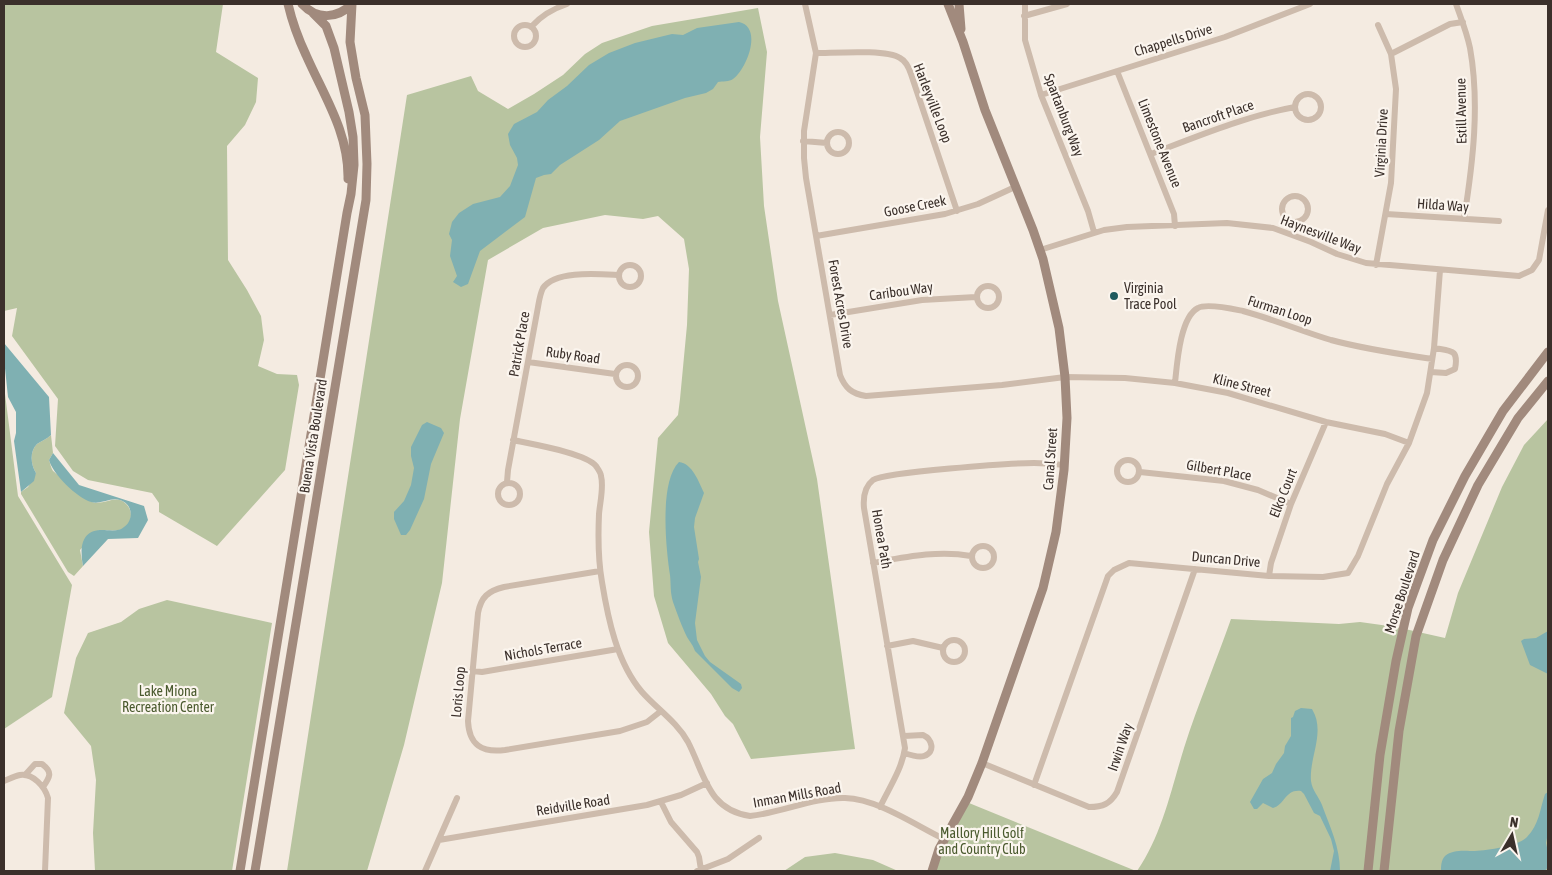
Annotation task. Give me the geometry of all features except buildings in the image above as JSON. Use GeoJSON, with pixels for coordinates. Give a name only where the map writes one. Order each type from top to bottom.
{"type":"FeatureCollection","features":[{"type":"Feature","properties":{"kind":"main road"},"geometry":{"type":"LineString","coordinates":[[288,4],[293,24],[306,56],[325,93],[342,133],[348,168],[347,213]]}},
{"type":"Feature","properties":{"kind":"main road","name":"Buena Vista Boulevard"},"geometry":{"type":"LineString","coordinates":[[240,871],[351,194],[354,165],[353,137],[349,112],[334,48],[326,26],[302,4]]}},
{"type":"Feature","properties":{"kind":"main road","name":"Buena Vista Boulevard"},"geometry":{"type":"LineString","coordinates":[[313,13],[328,16],[337,15],[352,4]]}},
{"type":"Feature","properties":{"kind":"main road","name":"Buena Vista Boulevard"},"geometry":{"type":"LineString","coordinates":[[255,871],[366,200],[365,115],[350,42],[352,4]]}},
{"type":"Feature","properties":{"kind":"main road","name":"Canal Street"},"geometry":{"type":"LineString","coordinates":[[932,871],[936,856],[968,797],[982,763],[1046,579],[1056,532],[1064,465],[1067,418],[1065,377],[1059,328],[1040,250],[985,110],[963,42],[948,4]]}},
{"type":"Feature","properties":{"kind":"main road","name":"Canal Street"},"geometry":{"type":"LineString","coordinates":[[959,4],[963,42]]}},
{"type":"Feature","properties":{"kind":"main road","name":"Morse Boulevard"},"geometry":{"type":"LineString","coordinates":[[1368,871],[1380,755],[1396,661],[1408,608],[1433,540],[1465,476],[1503,411],[1548,352]]}},
{"type":"Feature","properties":{"kind":"main road","name":"Morse Boulevard"},"geometry":{"type":"LineString","coordinates":[[1384,871],[1399,731],[1416,636],[1443,560],[1478,485],[1518,418],[1548,381]]}},
{"type":"Feature","properties":{"kind":"street"},"geometry":{"type":"LineString","coordinates":[[532,26],[548,11],[567,4]]}},
{"type":"Feature","properties":{"kind":"street","name":"Forest Acres Drive"},"geometry":{"type":"LineString","coordinates":[[805,4],[816,53],[803,141],[806,178],[842,382],[852,392],[859,396],[866,396],[1065,377]]}},
{"type":"Feature","properties":{"kind":"street","name":"Spartanburg Way"},"geometry":{"type":"LineString","coordinates":[[1024,4],[1025,40],[1041,96],[1088,210],[1094,232]]}},
{"type":"Feature","properties":{"kind":"street"},"geometry":{"type":"LineString","coordinates":[[1024,16],[1067,4]]}},
{"type":"Feature","properties":{"kind":"street","name":"Chappells Drive"},"geometry":{"type":"LineString","coordinates":[[1041,96],[1116,70],[1225,37],[1307,4]]}},
{"type":"Feature","properties":{"kind":"street","name":"Estill Avenue"},"geometry":{"type":"LineString","coordinates":[[1456,4],[1463,22],[1473,69],[1475,142],[1464,219]]}},
{"type":"Feature","properties":{"kind":"street"},"geometry":{"type":"LineString","coordinates":[[1391,54],[1450,24],[1463,22]]}},
{"type":"Feature","properties":{"kind":"street","name":"Virginia Drive"},"geometry":{"type":"LineString","coordinates":[[1376,265],[1391,183],[1396,89],[1391,54],[1378,25]]}},
{"type":"Feature","properties":{"kind":"street","name":"Harleyville Loop"},"geometry":{"type":"LineString","coordinates":[[816,53],[884,54],[900,57],[911,74],[957,210]]}},
{"type":"Feature","properties":{"kind":"street","name":"Limestone Avenue"},"geometry":{"type":"LineString","coordinates":[[1116,70],[1174,214],[1175,226]]}},
{"type":"Feature","properties":{"kind":"street","name":"Bancroft Place"},"geometry":{"type":"LineString","coordinates":[[1311,94],[1318,99],[1322,107],[1316,118],[1308,120],[1298,115],[1295,107],[1296,102],[1302,96],[1311,94]]}},
{"type":"Feature","properties":{"kind":"street","name":"Bancroft Place"},"geometry":{"type":"LineString","coordinates":[[1151,154],[1211,131],[1269,112],[1295,107]]}},
{"type":"Feature","properties":{"kind":"street"},"geometry":{"type":"LineString","coordinates":[[803,141],[827,143]]}},
{"type":"Feature","properties":{"kind":"street","name":"Goose Creek"},"geometry":{"type":"LineString","coordinates":[[816,236],[927,218],[978,204],[1015,187]]}},
{"type":"Feature","properties":{"kind":"street"},"geometry":{"type":"LineString","coordinates":[[1288,198],[1301,198],[1308,208],[1306,216],[1299,222],[1290,222],[1282,213],[1283,204],[1288,198]]}},
{"type":"Feature","properties":{"kind":"street","name":"Haynesville Way"},"geometry":{"type":"LineString","coordinates":[[1040,250],[1094,232],[1127,227],[1213,223],[1245,224],[1273,228],[1337,254],[1376,265],[1519,276],[1536,266],[1542,252],[1548,210]]}},
{"type":"Feature","properties":{"kind":"street","name":"Hilda Way"},"geometry":{"type":"LineString","coordinates":[[1386,214],[1500,222]]}},
{"type":"Feature","properties":{"kind":"street"},"geometry":{"type":"LineString","coordinates":[[1286,233],[1290,222]]}},
{"type":"Feature","properties":{"kind":"street","name":"Duncan Drive"},"geometry":{"type":"LineString","coordinates":[[1034,785],[1108,576],[1114,570],[1129,563],[1269,576],[1323,577],[1348,573],[1358,556],[1387,484],[1409,443],[1427,393],[1434,348],[1440,270]]}},
{"type":"Feature","properties":{"kind":"street","name":"Patrick Place"},"geometry":{"type":"LineString","coordinates":[[507,482],[543,288],[556,278],[565,276],[619,275]]}},
{"type":"Feature","properties":{"kind":"street","name":"Caribou Way"},"geometry":{"type":"LineString","coordinates":[[830,315],[922,300],[976,297]]}},
{"type":"Feature","properties":{"kind":"street","name":"Furman Loop"},"geometry":{"type":"LineString","coordinates":[[1174,383],[1181,342],[1188,318],[1198,308],[1208,306],[1233,309],[1262,316],[1332,340],[1432,359]]}},
{"type":"Feature","properties":{"kind":"street"},"geometry":{"type":"LineString","coordinates":[[1431,372],[1451,372],[1455,369],[1457,358],[1450,351],[1434,348]]}},
{"type":"Feature","properties":{"kind":"street","name":"Ruby Road"},"geometry":{"type":"LineString","coordinates":[[528,362],[615,374]]}},
{"type":"Feature","properties":{"kind":"street","name":"Kline Street"},"geometry":{"type":"LineString","coordinates":[[1065,377],[1105,376],[1174,383],[1228,393],[1326,422],[1385,434],[1409,443]]}},
{"type":"Feature","properties":{"kind":"street","name":"Elko Court"},"geometry":{"type":"LineString","coordinates":[[1269,576],[1270,563],[1291,504],[1326,422]]}},
{"type":"Feature","properties":{"kind":"street","name":"Inman Mills Road"},"geometry":{"type":"LineString","coordinates":[[514,440],[582,457],[595,464],[599,471],[602,481],[599,535],[600,571],[618,649],[636,685],[684,735],[715,798],[722,806],[730,811],[750,816],[836,799],[860,800],[880,807],[944,840]]}},
{"type":"Feature","properties":{"kind":"street","name":"Honea Path"},"geometry":{"type":"LineString","coordinates":[[880,807],[899,768],[904,753],[904,736],[863,500],[867,486],[879,477],[1024,463],[1064,465]]}},
{"type":"Feature","properties":{"kind":"street","name":"Gilbert Place"},"geometry":{"type":"LineString","coordinates":[[1140,472],[1224,481],[1258,490],[1291,504]]}},
{"type":"Feature","properties":{"kind":"street"},"geometry":{"type":"LineString","coordinates":[[874,563],[933,554],[949,553],[972,556]]}},
{"type":"Feature","properties":{"kind":"street","name":"Irwin Way"},"geometry":{"type":"LineString","coordinates":[[982,763],[1089,807],[1106,804],[1113,799],[1195,569]]}},
{"type":"Feature","properties":{"kind":"street","name":"Loris Loop"},"geometry":{"type":"LineString","coordinates":[[600,571],[504,587],[487,593],[479,606],[468,731],[471,739],[478,746],[495,752],[620,731],[647,722],[661,711]]}},
{"type":"Feature","properties":{"kind":"street"},"geometry":{"type":"LineString","coordinates":[[887,646],[913,642],[943,648]]}},
{"type":"Feature","properties":{"kind":"street","name":"Nichols Terrace"},"geometry":{"type":"LineString","coordinates":[[472,671],[482,672],[618,649]]}},
{"type":"Feature","properties":{"kind":"street"},"geometry":{"type":"LineString","coordinates":[[904,736],[923,734],[927,736],[932,744],[926,756],[922,757],[904,753]]}},
{"type":"Feature","properties":{"kind":"street"},"geometry":{"type":"LineString","coordinates":[[25,775],[35,764],[42,764],[49,770],[50,774],[50,778],[43,787]]}},
{"type":"Feature","properties":{"kind":"street"},"geometry":{"type":"LineString","coordinates":[[4,781],[25,775],[43,787],[48,798],[45,871]]}},
{"type":"Feature","properties":{"kind":"street","name":"Reidville Road"},"geometry":{"type":"LineString","coordinates":[[439,840],[661,802],[707,783]]}},
{"type":"Feature","properties":{"kind":"street"},"geometry":{"type":"LineString","coordinates":[[425,871],[457,798]]}},
{"type":"Feature","properties":{"kind":"street"},"geometry":{"type":"LineString","coordinates":[[661,802],[672,822],[697,852],[699,870],[728,859],[759,838]]}},
{"type":"Feature","properties":{"kind":"green space"},"geometry":{"type":"Polygon","coordinates":[[[4,4],[223,4],[216,52],[258,78],[256,102],[245,125],[227,146],[228,260],[261,316],[264,340],[258,366],[277,374],[297,375],[299,385],[285,470],[217,546],[159,512],[159,503],[152,493],[88,480],[73,471],[55,446],[58,399],[12,336],[17,308],[4,311],[4,4]]]}},
{"type":"Feature","properties":{"kind":"green space"},"geometry":{"type":"Polygon","coordinates":[[[758,8],[767,52],[760,137],[764,206],[778,301],[817,479],[855,749],[751,759],[733,724],[725,716],[711,694],[668,643],[654,596],[649,532],[658,438],[678,415],[680,399],[687,325],[689,269],[684,239],[658,216],[643,219],[605,215],[543,228],[488,260],[460,419],[442,583],[404,745],[367,871],[287,871],[407,95],[471,76],[478,91],[508,109],[563,75],[585,54],[602,43],[652,26],[758,8]]]}},
{"type":"Feature","properties":{"kind":"green space"},"geometry":{"type":"Polygon","coordinates":[[[4,386],[18,496],[72,585],[52,697],[4,729],[4,386]]]}},
{"type":"Feature","properties":{"kind":"green space"},"geometry":{"type":"Polygon","coordinates":[[[1548,419],[1548,871],[1137,871],[1146,857],[1159,827],[1189,732],[1231,619],[1339,624],[1360,622],[1396,627],[1445,638],[1458,593],[1502,487],[1524,445],[1548,419]]]}},
{"type":"Feature","properties":{"kind":"green space"},"geometry":{"type":"Polygon","coordinates":[[[51,435],[53,453],[49,460],[53,471],[92,502],[121,501],[128,506],[131,515],[129,523],[123,529],[99,530],[80,550],[83,566],[74,576],[68,572],[21,494],[28,487],[36,473],[32,458],[34,447],[51,435]]]}},
{"type":"Feature","properties":{"kind":"green space","name":"Lake Miona Recreation Center"},"geometry":{"type":"Polygon","coordinates":[[[167,600],[272,623],[232,871],[95,871],[93,833],[96,780],[91,746],[64,713],[76,658],[88,633],[121,622],[139,609],[167,600]]]}},
{"type":"Feature","properties":{"kind":"green space","name":"Mallory Hill Golf and Country Club"},"geometry":{"type":"Polygon","coordinates":[[[969,803],[1136,871],[936,871],[942,851],[969,803]]]}},
{"type":"Feature","properties":{"kind":"green space"},"geometry":{"type":"Polygon","coordinates":[[[835,853],[873,860],[898,871],[784,871],[805,857],[835,853]]]}},
{"type":"Feature","properties":{"kind":"water"},"geometry":{"type":"Polygon","coordinates":[[[739,22],[746,25],[750,32],[751,40],[750,49],[743,67],[733,79],[718,82],[713,89],[706,93],[685,98],[620,121],[599,140],[560,165],[551,174],[536,178],[525,217],[480,251],[468,284],[461,287],[453,282],[457,276],[450,256],[452,240],[449,234],[452,222],[459,213],[473,204],[500,197],[510,186],[518,165],[508,134],[514,124],[537,112],[548,100],[567,86],[589,65],[609,53],[635,43],[672,34],[683,35],[697,28],[739,22]]]}},
{"type":"Feature","properties":{"kind":"water"},"geometry":{"type":"Polygon","coordinates":[[[4,343],[49,397],[51,435],[34,447],[32,458],[36,473],[34,481],[21,492],[14,441],[16,412],[8,397],[4,343]]]}},
{"type":"Feature","properties":{"kind":"water"},"geometry":{"type":"Polygon","coordinates":[[[427,422],[441,428],[444,433],[431,464],[424,499],[410,530],[406,535],[401,535],[394,519],[394,512],[404,501],[411,485],[414,468],[411,447],[422,425],[427,422]]]}},
{"type":"Feature","properties":{"kind":"water"},"geometry":{"type":"Polygon","coordinates":[[[53,453],[79,485],[144,506],[148,520],[138,538],[108,539],[83,566],[83,542],[89,533],[122,529],[131,516],[130,508],[124,502],[116,499],[95,503],[79,496],[60,478],[51,465],[49,460],[53,453]]]}},
{"type":"Feature","properties":{"kind":"water"},"geometry":{"type":"Polygon","coordinates":[[[679,462],[684,463],[691,469],[704,493],[695,518],[694,527],[701,577],[695,623],[697,640],[710,662],[741,684],[742,688],[739,692],[732,688],[695,651],[685,633],[673,602],[667,549],[666,500],[673,472],[679,462]]]}},
{"type":"Feature","properties":{"kind":"water"},"geometry":{"type":"Polygon","coordinates":[[[1548,631],[1548,674],[1530,665],[1521,641],[1536,638],[1548,631]]]}},
{"type":"Feature","properties":{"kind":"water"},"geometry":{"type":"Polygon","coordinates":[[[1301,708],[1312,709],[1316,718],[1317,736],[1311,781],[1334,837],[1340,862],[1340,871],[1330,871],[1334,851],[1331,839],[1320,816],[1314,813],[1301,791],[1292,792],[1273,808],[1263,803],[1257,809],[1254,809],[1250,802],[1263,779],[1272,773],[1284,753],[1285,746],[1291,736],[1291,718],[1295,711],[1301,708]]]}},
{"type":"Feature","properties":{"kind":"water"},"geometry":{"type":"Polygon","coordinates":[[[1548,792],[1548,833],[1546,843],[1548,867],[1545,871],[1441,871],[1441,864],[1445,856],[1452,852],[1495,849],[1523,840],[1534,827],[1539,817],[1545,794],[1548,792]]]}},
{"type":"Feature","properties":{"kind":"place","name":"Virginia Trace Pool"},"geometry":{"type":"Point","coordinates":[1114,296]}}]}
